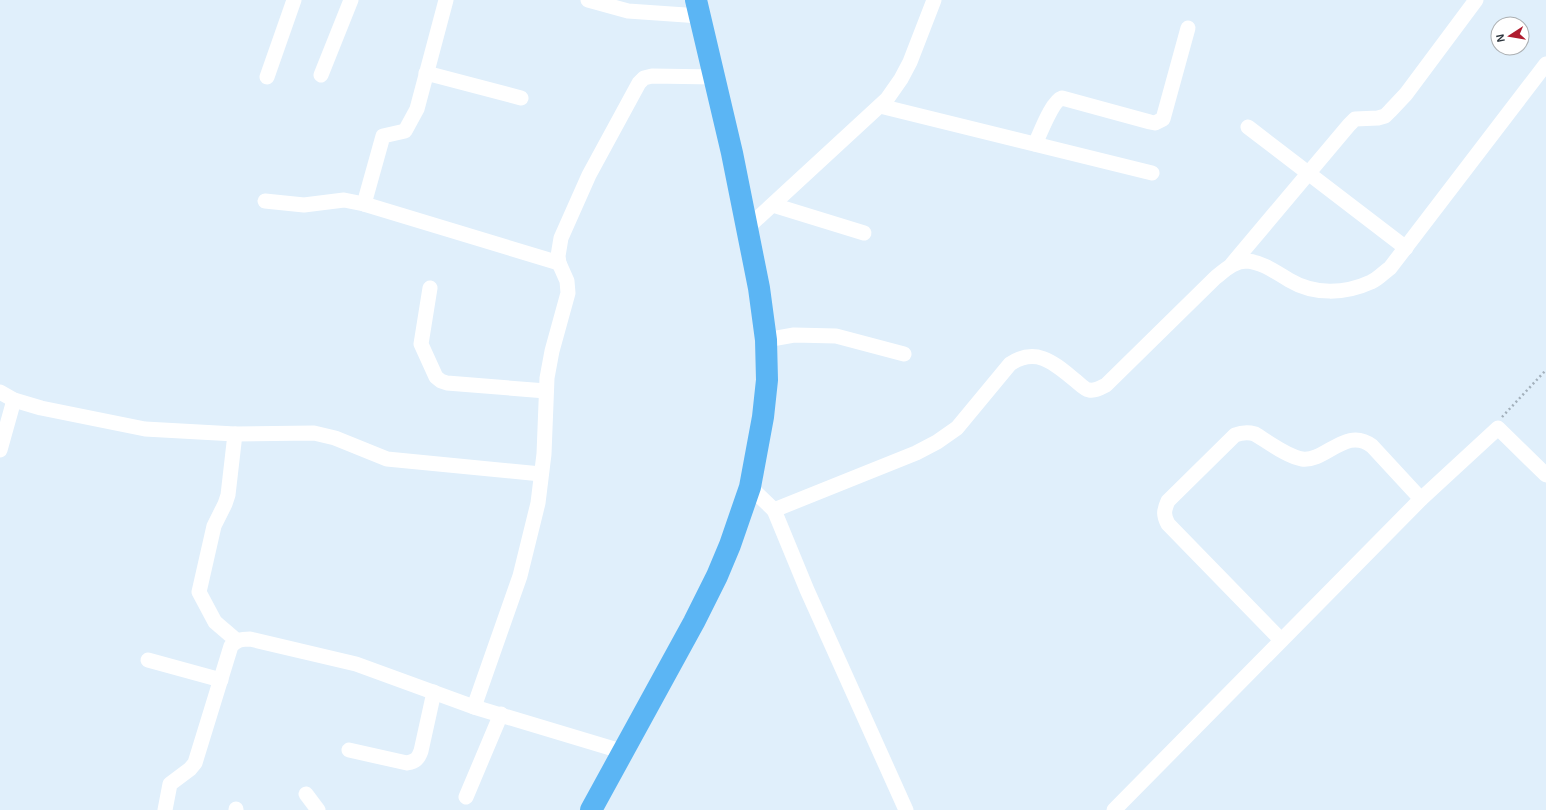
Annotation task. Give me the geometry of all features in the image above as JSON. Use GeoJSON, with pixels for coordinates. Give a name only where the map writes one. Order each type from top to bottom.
{"type":"FeatureCollection","features":[{"type":"Feature","properties":{"kind":"highway"},"geometry":{"type":"LineString","coordinates":[[591,810],[694,622],[717,576],[730,545],[750,487],[763,417],[767,380],[766,340],[759,288],[748,228],[715,77],[698,8]]}},
{"type":"Feature","properties":{"kind":"street"},"geometry":{"type":"LineString","coordinates":[[267,77],[294,0]]}},
{"type":"Feature","properties":{"kind":"street"},"geometry":{"type":"LineString","coordinates":[[321,75],[351,0]]}},
{"type":"Feature","properties":{"kind":"street"},"geometry":{"type":"LineString","coordinates":[[364,204],[383,136],[405,131],[417,109],[446,0]]}},
{"type":"Feature","properties":{"kind":"street"},"geometry":{"type":"LineString","coordinates":[[588,0],[628,11],[698,8]]}},
{"type":"Feature","properties":{"kind":"street"},"geometry":{"type":"LineString","coordinates":[[748,228],[887,99],[901,80],[910,62],[934,0]]}},
{"type":"Feature","properties":{"kind":"street"},"geometry":{"type":"LineString","coordinates":[[774,510],[916,453],[937,442],[957,428],[1010,364],[1019,358],[1028,356],[1038,357],[1050,361],[1086,390],[1096,390],[1106,385],[1215,278],[1232,264],[1355,119],[1378,118],[1385,116],[1390,111],[1406,94],[1476,0]]}},
{"type":"Feature","properties":{"kind":"street"},"geometry":{"type":"LineString","coordinates":[[1035,144],[1054,105],[1059,99],[1062,98],[1150,122],[1160,121],[1163,119],[1188,28]]}},
{"type":"Feature","properties":{"kind":"street"},"geometry":{"type":"LineString","coordinates":[[1232,264],[1247,261],[1257,264],[1296,284],[1315,291],[1354,289],[1372,281],[1390,268],[1546,64]]}},
{"type":"Feature","properties":{"kind":"street"},"geometry":{"type":"LineString","coordinates":[[426,73],[521,98]]}},
{"type":"Feature","properties":{"kind":"street"},"geometry":{"type":"LineString","coordinates":[[474,707],[520,576],[538,503],[544,454],[547,378],[552,351],[568,293],[567,281],[559,263],[558,248],[561,238],[589,175],[639,83],[644,78],[652,76],[715,77]]}},
{"type":"Feature","properties":{"kind":"street"},"geometry":{"type":"LineString","coordinates":[[880,106],[1152,174]]}},
{"type":"Feature","properties":{"kind":"street"},"geometry":{"type":"LineString","coordinates":[[1248,127],[1406,248]]}},
{"type":"Feature","properties":{"kind":"street"},"geometry":{"type":"LineString","coordinates":[[265,201],[304,205],[344,200],[364,204],[559,263]]}},
{"type":"Feature","properties":{"kind":"street"},"geometry":{"type":"LineString","coordinates":[[773,205],[864,233]]}},
{"type":"Feature","properties":{"kind":"street"},"geometry":{"type":"LineString","coordinates":[[430,288],[421,344],[436,377],[441,381],[463,385],[546,391]]}},
{"type":"Feature","properties":{"kind":"street"},"geometry":{"type":"LineString","coordinates":[[766,340],[794,335],[836,336],[904,354]]}},
{"type":"Feature","properties":{"kind":"street"},"geometry":{"type":"LineString","coordinates":[[0,392],[14,400],[41,408],[145,429],[235,434],[314,433],[335,438],[387,459],[541,474]]}},
{"type":"Feature","properties":{"kind":"street"},"geometry":{"type":"LineString","coordinates":[[0,450],[14,400]]}},
{"type":"Feature","properties":{"kind":"street"},"geometry":{"type":"LineString","coordinates":[[1114,810],[1421,499],[1498,428],[1546,475]]}},
{"type":"Feature","properties":{"kind":"street"},"geometry":{"type":"LineString","coordinates":[[1281,640],[1168,524],[1164,518],[1164,510],[1168,501],[1235,435],[1241,432],[1255,434],[1295,457],[1304,459],[1317,455],[1350,440],[1358,439],[1365,441],[1372,446],[1421,499]]}},
{"type":"Feature","properties":{"kind":"street"},"geometry":{"type":"LineString","coordinates":[[235,434],[228,495],[214,526],[198,592],[215,622],[236,640],[250,639],[356,664],[474,707],[624,752]]}},
{"type":"Feature","properties":{"kind":"street"},"geometry":{"type":"LineString","coordinates":[[750,487],[774,510],[807,590],[906,810]]}},
{"type":"Feature","properties":{"kind":"street"},"geometry":{"type":"LineString","coordinates":[[165,810],[170,784],[190,769],[195,763],[231,646],[236,640]]}},
{"type":"Feature","properties":{"kind":"street"},"geometry":{"type":"LineString","coordinates":[[148,660],[221,680]]}},
{"type":"Feature","properties":{"kind":"street"},"geometry":{"type":"LineString","coordinates":[[350,750],[408,763],[419,758],[434,692]]}},
{"type":"Feature","properties":{"kind":"street"},"geometry":{"type":"LineString","coordinates":[[466,797],[501,714]]}},
{"type":"Feature","properties":{"kind":"street"},"geometry":{"type":"LineString","coordinates":[[306,794],[318,810]]}},
{"type":"Feature","properties":{"kind":"path"},"geometry":{"type":"LineString","coordinates":[[1498,428],[1503,415],[1546,370]]}}]}
